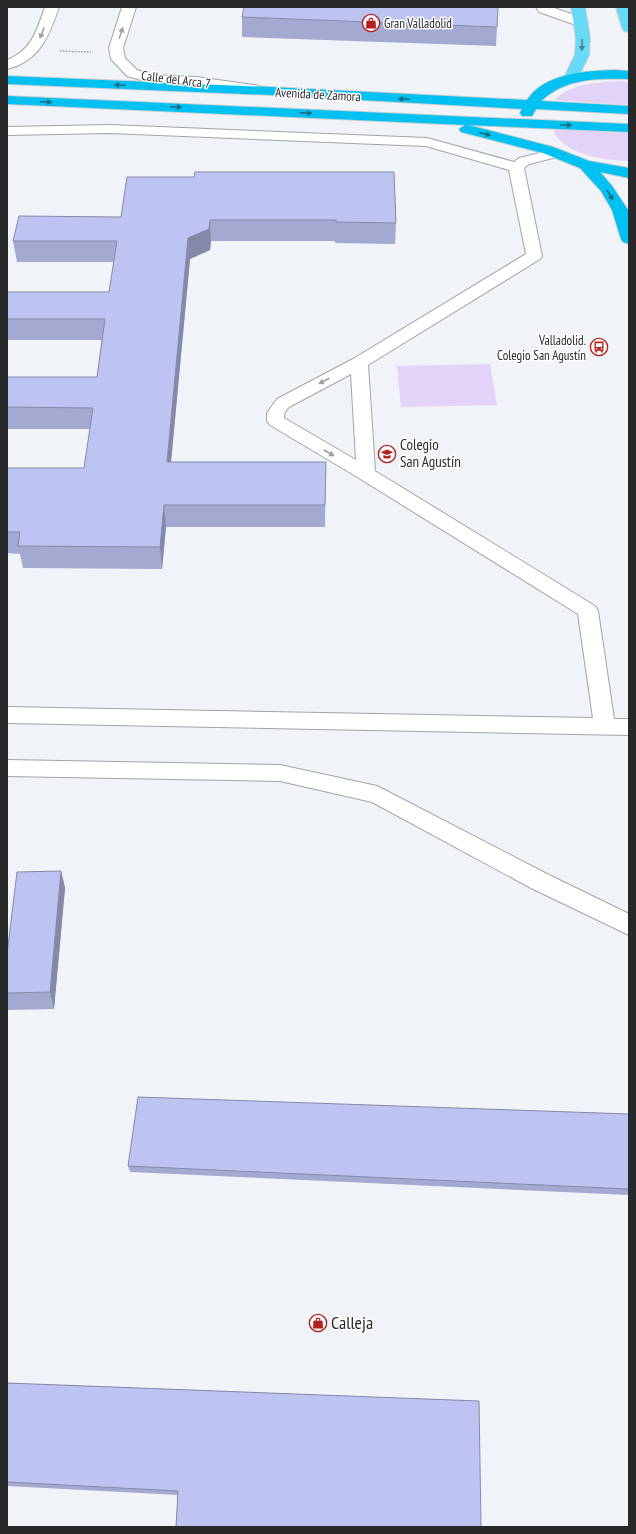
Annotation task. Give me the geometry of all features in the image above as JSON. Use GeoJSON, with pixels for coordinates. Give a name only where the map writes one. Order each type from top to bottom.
{"type":"FeatureCollection","features":[{"type":"Feature","properties":{"kind":"highway"},"geometry":{"type":"LineString","coordinates":[[552,151],[536,139],[527,122],[527,113],[530,105],[543,92],[570,80],[590,76],[629,75]]}},
{"type":"Feature","properties":{"kind":"highway","name":"Avenida de Zamora"},"geometry":{"type":"LineString","coordinates":[[7,80],[271,91],[629,110]]}},
{"type":"Feature","properties":{"kind":"highway","name":"Avenida de Zamora"},"geometry":{"type":"LineString","coordinates":[[7,100],[420,117],[629,128]]}},
{"type":"Feature","properties":{"kind":"highway"},"geometry":{"type":"LineString","coordinates":[[420,117],[552,151],[585,165],[629,173]]}},
{"type":"Feature","properties":{"kind":"highway"},"geometry":{"type":"LineString","coordinates":[[585,165],[607,189],[620,210],[629,240]]}},
{"type":"Feature","properties":{"kind":"main road"},"geometry":{"type":"LineString","coordinates":[[570,80],[582,55],[583,38],[578,7]]}},
{"type":"Feature","properties":{"kind":"main road"},"geometry":{"type":"LineString","coordinates":[[623,7],[629,28]]}},
{"type":"Feature","properties":{"kind":"street"},"geometry":{"type":"LineString","coordinates":[[7,65],[27,56],[38,45],[52,7]]}},
{"type":"Feature","properties":{"kind":"street","name":"Calle del Arca 7"},"geometry":{"type":"LineString","coordinates":[[129,7],[116,48],[118,59],[132,73],[152,79],[196,81],[271,91]]}},
{"type":"Feature","properties":{"kind":"street"},"geometry":{"type":"LineString","coordinates":[[543,7],[544,9],[581,22]]}},
{"type":"Feature","properties":{"kind":"street"},"geometry":{"type":"LineString","coordinates":[[7,131],[110,129],[427,142],[516,167]]}},
{"type":"Feature","properties":{"kind":"street"},"geometry":{"type":"LineString","coordinates":[[516,167],[524,161],[552,151]]}},
{"type":"Feature","properties":{"kind":"street"},"geometry":{"type":"LineString","coordinates":[[516,167],[534,256],[359,363],[283,403],[277,408],[275,414],[276,421],[366,474],[588,611],[605,727]]}},
{"type":"Feature","properties":{"kind":"street"},"geometry":{"type":"LineString","coordinates":[[359,363],[366,474]]}},
{"type":"Feature","properties":{"kind":"street"},"geometry":{"type":"LineString","coordinates":[[7,715],[629,727]]}},
{"type":"Feature","properties":{"kind":"street"},"geometry":{"type":"LineString","coordinates":[[7,768],[280,773],[377,795],[538,881],[629,924]]}},
{"type":"Feature","properties":{"kind":"shaded area"},"geometry":{"type":"Polygon","coordinates":[[[622,81],[629,82],[629,105],[555,100],[561,94],[586,84],[622,81]]]}},
{"type":"Feature","properties":{"kind":"shaded area"},"geometry":{"type":"Polygon","coordinates":[[[555,129],[629,133],[629,161],[598,158],[578,152],[560,141],[554,133],[555,129]]]}},
{"type":"Feature","properties":{"kind":"shaded area"},"geometry":{"type":"Polygon","coordinates":[[[490,364],[497,405],[401,407],[397,366],[490,364]]]}},
{"type":"Feature","properties":{"kind":"building"},"geometry":{"type":"Polygon","coordinates":[[[244,7],[498,7],[497,27],[242,17],[244,7]]]}},
{"type":"Feature","properties":{"kind":"building"},"geometry":{"type":"Polygon","coordinates":[[[195,172],[394,172],[396,223],[336,222],[336,220],[210,220],[209,229],[188,238],[167,462],[326,462],[325,505],[164,505],[160,547],[18,546],[20,532],[7,532],[7,468],[84,468],[93,408],[7,407],[7,377],[97,377],[105,319],[7,319],[7,292],[109,292],[117,241],[13,241],[19,216],[121,217],[127,177],[194,177],[195,172]]]}},
{"type":"Feature","properties":{"kind":"building"},"geometry":{"type":"Polygon","coordinates":[[[61,871],[50,992],[7,993],[7,954],[17,872],[61,871]]]}},
{"type":"Feature","properties":{"kind":"building"},"geometry":{"type":"Polygon","coordinates":[[[138,1097],[629,1114],[629,1189],[128,1166],[138,1097]]]}},
{"type":"Feature","properties":{"kind":"building"},"geometry":{"type":"Polygon","coordinates":[[[7,1383],[479,1401],[481,1527],[176,1527],[178,1491],[7,1482],[7,1383]]]}},
{"type":"Feature","properties":{"kind":"place","name":"Gran Valladolid"},"geometry":{"type":"Point","coordinates":[371,23]}},
{"type":"Feature","properties":{"kind":"place","name":"Valladolid. Colegio San Agustín"},"geometry":{"type":"Point","coordinates":[599,347]}},
{"type":"Feature","properties":{"kind":"place","name":"Colegio San Agustín"},"geometry":{"type":"Point","coordinates":[387,454]}},
{"type":"Feature","properties":{"kind":"place","name":"Calleja"},"geometry":{"type":"Point","coordinates":[318,1323]}}]}
